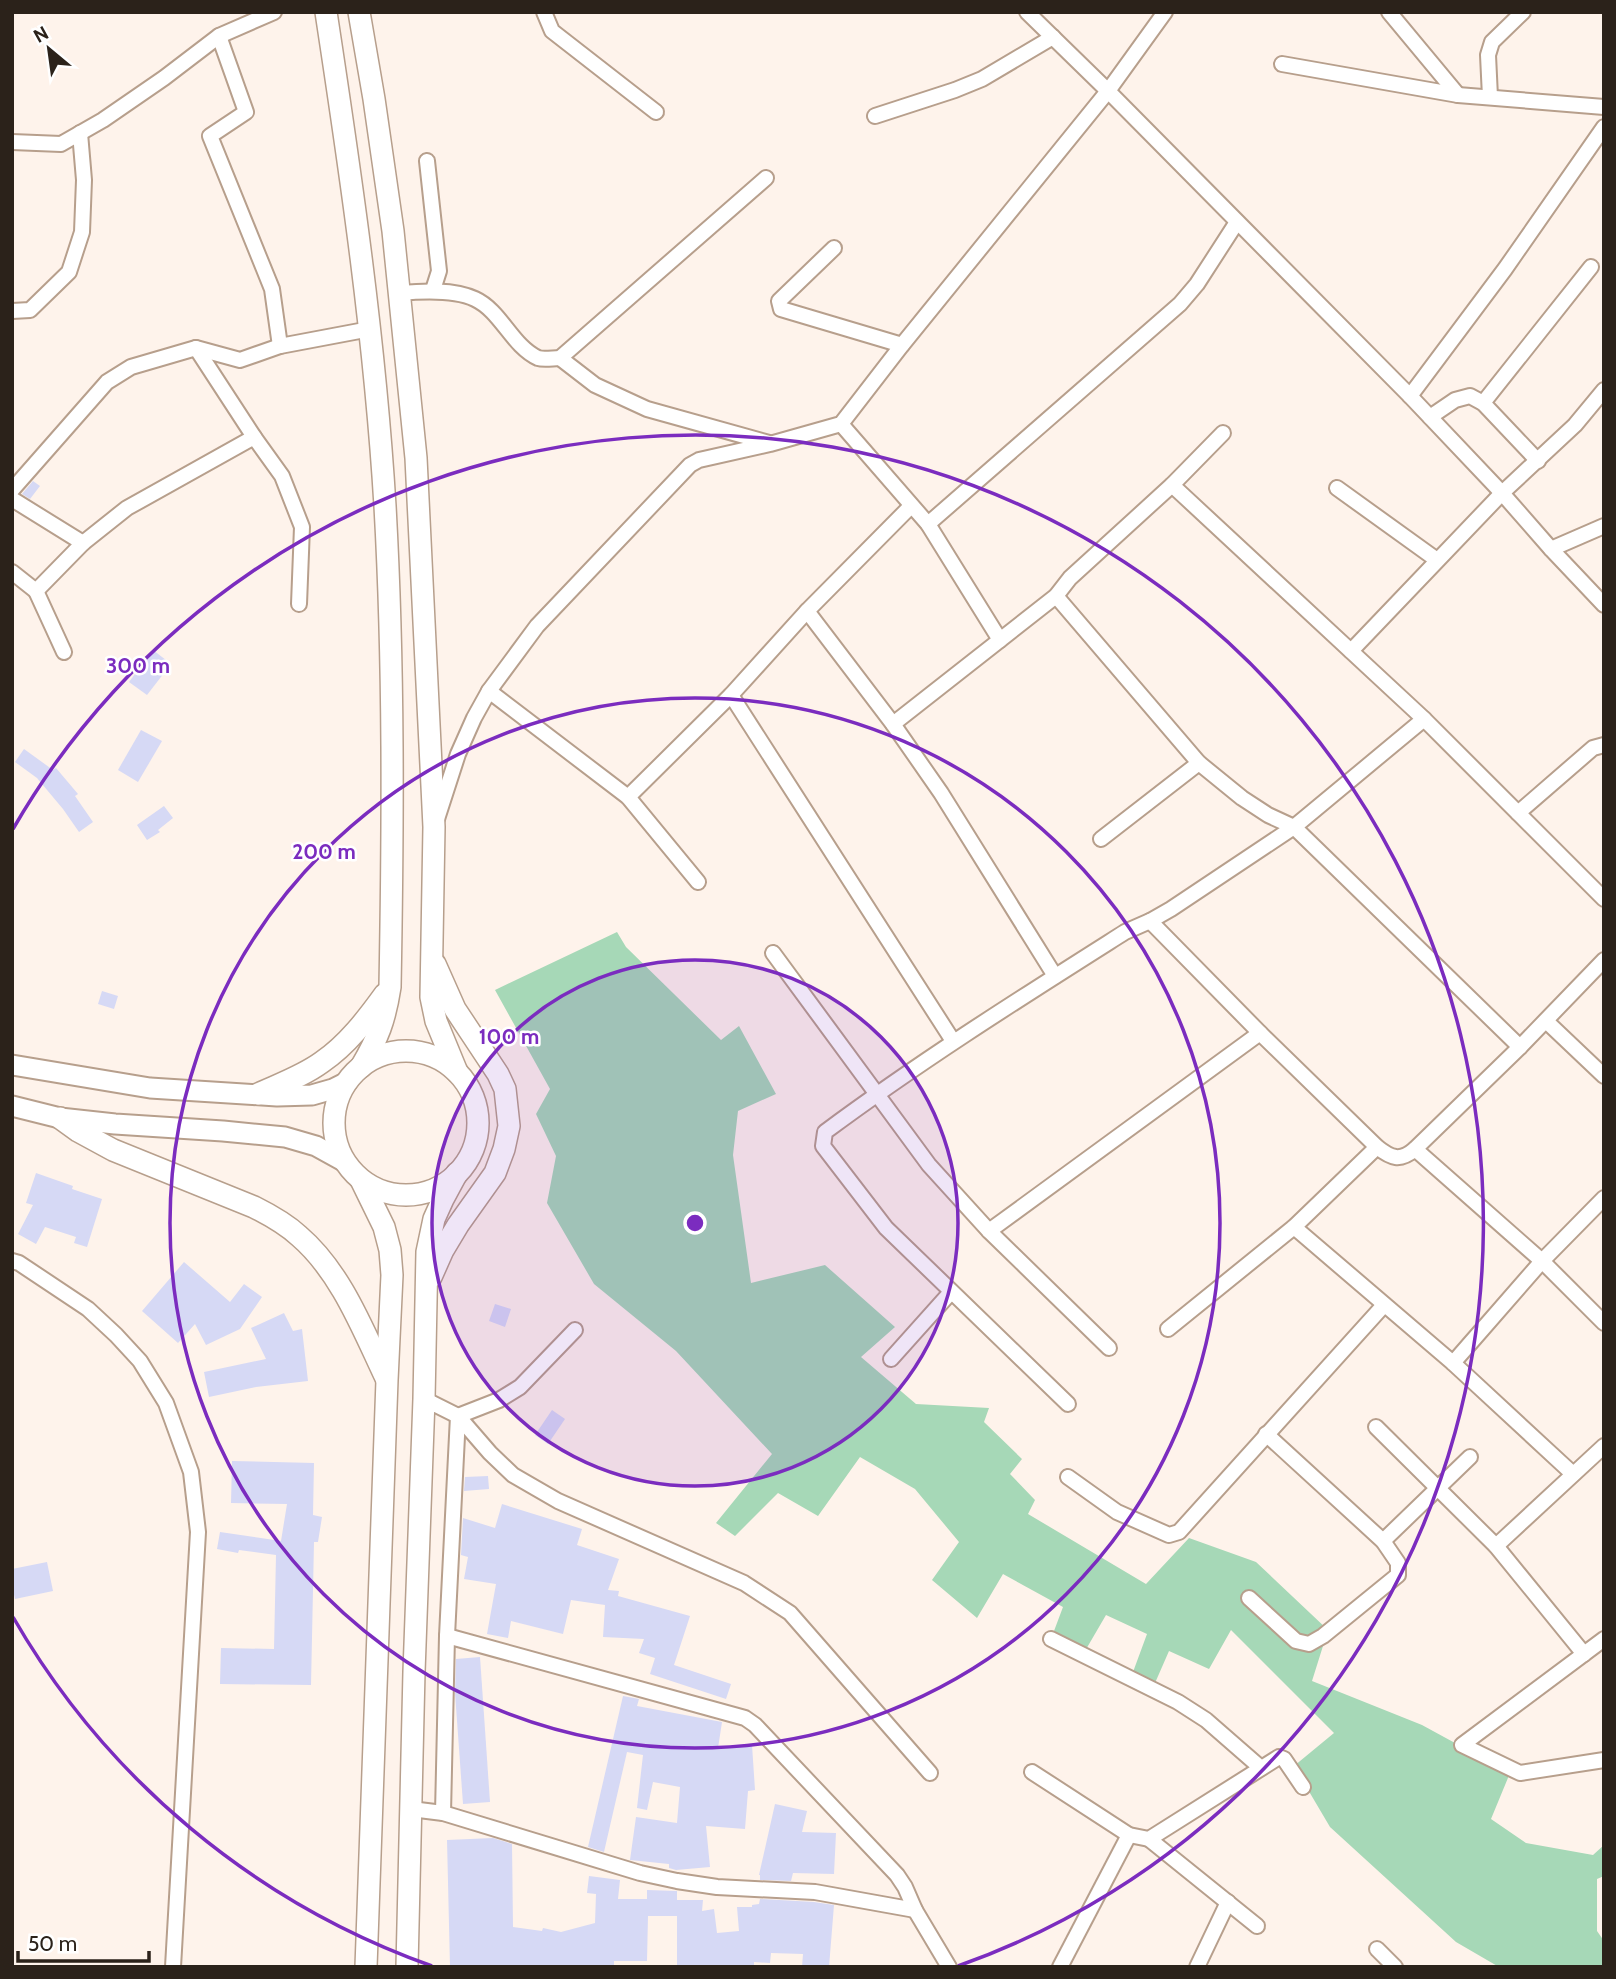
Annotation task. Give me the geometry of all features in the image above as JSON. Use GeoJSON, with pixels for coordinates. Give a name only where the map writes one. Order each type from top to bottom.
{"type":"FeatureCollection","features":[{"type":"Feature","properties":{"kind":"main road"},"geometry":{"type":"LineString","coordinates":[[326,12],[370,329],[385,505],[393,687],[390,987],[381,1030],[338,1101],[334,1122],[339,1150],[345,1162],[361,1180],[384,1227],[390,1250],[392,1286],[366,1967]]}},
{"type":"Feature","properties":{"kind":"main road"},"geometry":{"type":"LineString","coordinates":[[359,12],[393,231],[418,484],[434,827],[431,997],[457,1072],[468,1087],[475,1104],[478,1122],[469,1158],[457,1173],[443,1199],[430,1235],[426,1289],[407,1967]]}},
{"type":"Feature","properties":{"kind":"main road"},"geometry":{"type":"LineString","coordinates":[[426,1289],[443,1250],[501,1161],[509,1126],[505,1089],[451,1002],[433,960]]}},
{"type":"Feature","properties":{"kind":"main road"},"geometry":{"type":"LineString","coordinates":[[258,1094],[309,1070],[334,1053],[371,1015],[390,987]]}},
{"type":"Feature","properties":{"kind":"main road"},"geometry":{"type":"LineString","coordinates":[[12,1065],[150,1088],[277,1096],[312,1094],[333,1089],[379,1057],[399,1052],[420,1053],[440,1060],[457,1072]]}},
{"type":"Feature","properties":{"kind":"main road"},"geometry":{"type":"LineString","coordinates":[[12,1106],[60,1118],[285,1138],[316,1146],[345,1162]]}},
{"type":"Feature","properties":{"kind":"main road"},"geometry":{"type":"LineString","coordinates":[[60,1118],[113,1150],[254,1207],[270,1215],[298,1236],[309,1245],[342,1292],[387,1380]]}},
{"type":"Feature","properties":{"kind":"main road"},"geometry":{"type":"LineString","coordinates":[[361,1180],[384,1192],[410,1195],[436,1188],[457,1173]]}},
{"type":"Feature","properties":{"kind":"street"},"geometry":{"type":"LineString","coordinates":[[12,142],[61,144],[103,120],[219,36],[274,12]]}},
{"type":"Feature","properties":{"kind":"street"},"geometry":{"type":"LineString","coordinates":[[544,12],[552,31],[656,112]]}},
{"type":"Feature","properties":{"kind":"street"},"geometry":{"type":"LineString","coordinates":[[1027,12],[1410,396],[1604,605]]}},
{"type":"Feature","properties":{"kind":"street"},"geometry":{"type":"LineString","coordinates":[[434,827],[458,754],[474,718],[489,691],[537,626],[690,464],[841,424],[1108,91],[1165,12]]}},
{"type":"Feature","properties":{"kind":"street"},"geometry":{"type":"LineString","coordinates":[[1389,12],[1458,95]]}},
{"type":"Feature","properties":{"kind":"street"},"geometry":{"type":"LineString","coordinates":[[1490,97],[1488,55],[1492,42],[1523,12]]}},
{"type":"Feature","properties":{"kind":"street"},"geometry":{"type":"LineString","coordinates":[[219,36],[246,112],[210,136],[272,289],[281,346]]}},
{"type":"Feature","properties":{"kind":"street"},"geometry":{"type":"LineString","coordinates":[[875,116],[982,79],[1053,37]]}},
{"type":"Feature","properties":{"kind":"street"},"geometry":{"type":"LineString","coordinates":[[1282,64],[1458,95],[1604,107]]}},
{"type":"Feature","properties":{"kind":"street"},"geometry":{"type":"LineString","coordinates":[[1410,396],[1505,269],[1604,127]]}},
{"type":"Feature","properties":{"kind":"street"},"geometry":{"type":"LineString","coordinates":[[12,311],[30,310],[69,272],[82,232],[84,180],[80,133]]}},
{"type":"Feature","properties":{"kind":"street"},"geometry":{"type":"LineString","coordinates":[[427,161],[439,271],[433,290]]}},
{"type":"Feature","properties":{"kind":"street"},"geometry":{"type":"LineString","coordinates":[[400,293],[433,290],[473,297],[485,305],[508,331],[540,359],[560,358],[765,178]]}},
{"type":"Feature","properties":{"kind":"street"},"geometry":{"type":"LineString","coordinates":[[928,524],[1180,304],[1197,284],[1237,222]]}},
{"type":"Feature","properties":{"kind":"street"},"geometry":{"type":"LineString","coordinates":[[834,248],[779,302],[781,309],[902,345]]}},
{"type":"Feature","properties":{"kind":"street"},"geometry":{"type":"LineString","coordinates":[[1483,403],[1591,267]]}},
{"type":"Feature","properties":{"kind":"street"},"geometry":{"type":"LineString","coordinates":[[12,490],[107,382],[131,367],[196,348],[240,360],[281,346],[370,329]]}},
{"type":"Feature","properties":{"kind":"street"},"geometry":{"type":"LineString","coordinates":[[196,348],[282,475],[302,527],[299,604]]}},
{"type":"Feature","properties":{"kind":"street"},"geometry":{"type":"LineString","coordinates":[[560,358],[595,386],[647,409],[770,443]]}},
{"type":"Feature","properties":{"kind":"street"},"geometry":{"type":"LineString","coordinates":[[1351,651],[1502,493],[1575,425],[1604,390]]}},
{"type":"Feature","properties":{"kind":"street"},"geometry":{"type":"LineString","coordinates":[[1430,417],[1455,400],[1470,396],[1483,403],[1538,461]]}},
{"type":"Feature","properties":{"kind":"street"},"geometry":{"type":"LineString","coordinates":[[841,424],[928,524],[1000,640]]}},
{"type":"Feature","properties":{"kind":"street"},"geometry":{"type":"LineString","coordinates":[[893,724],[1056,596],[1070,578],[1172,485],[1223,433]]}},
{"type":"Feature","properties":{"kind":"street"},"geometry":{"type":"LineString","coordinates":[[36,592],[83,543],[127,508],[254,437]]}},
{"type":"Feature","properties":{"kind":"street"},"geometry":{"type":"LineString","coordinates":[[1172,485],[1424,719],[1604,899]]}},
{"type":"Feature","properties":{"kind":"street"},"geometry":{"type":"LineString","coordinates":[[1336,488],[1437,560]]}},
{"type":"Feature","properties":{"kind":"street"},"geometry":{"type":"LineString","coordinates":[[12,499],[83,543]]}},
{"type":"Feature","properties":{"kind":"street"},"geometry":{"type":"LineString","coordinates":[[628,797],[731,695],[807,611],[911,506]]}},
{"type":"Feature","properties":{"kind":"street"},"geometry":{"type":"LineString","coordinates":[[1551,549],[1604,526]]}},
{"type":"Feature","properties":{"kind":"street"},"geometry":{"type":"LineString","coordinates":[[12,572],[36,592],[64,652]]}},
{"type":"Feature","properties":{"kind":"street"},"geometry":{"type":"LineString","coordinates":[[1056,596],[1199,763],[1242,798],[1268,815],[1294,827],[1520,1047]]}},
{"type":"Feature","properties":{"kind":"street"},"geometry":{"type":"LineString","coordinates":[[807,611],[893,724],[941,793],[1055,976]]}},
{"type":"Feature","properties":{"kind":"street"},"geometry":{"type":"LineString","coordinates":[[489,691],[628,797],[698,881]]}},
{"type":"Feature","properties":{"kind":"street"},"geometry":{"type":"LineString","coordinates":[[731,695],[953,1041]]}},
{"type":"Feature","properties":{"kind":"street"},"geometry":{"type":"LineString","coordinates":[[1068,1404],[886,1228],[824,1146],[825,1132],[953,1041],[1125,932],[1150,921],[1294,827],[1424,719]]}},
{"type":"Feature","properties":{"kind":"street"},"geometry":{"type":"LineString","coordinates":[[1518,813],[1593,748],[1604,745]]}},
{"type":"Feature","properties":{"kind":"street"},"geometry":{"type":"LineString","coordinates":[[1101,839],[1199,763]]}},
{"type":"Feature","properties":{"kind":"street"},"geometry":{"type":"LineString","coordinates":[[1150,921],[1259,1034],[1377,1147],[1395,1158],[1415,1149],[1520,1047],[1604,960]]}},
{"type":"Feature","properties":{"kind":"street"},"geometry":{"type":"LineString","coordinates":[[773,953],[929,1165],[989,1231],[1110,1348]]}},
{"type":"Feature","properties":{"kind":"street"},"geometry":{"type":"LineString","coordinates":[[1546,1021],[1604,1076]]}},
{"type":"Feature","properties":{"kind":"street"},"geometry":{"type":"LineString","coordinates":[[989,1231],[1259,1034]]}},
{"type":"Feature","properties":{"kind":"street"},"geometry":{"type":"LineString","coordinates":[[1168,1329],[1294,1227],[1377,1147]]}},
{"type":"Feature","properties":{"kind":"street"},"geometry":{"type":"LineString","coordinates":[[1415,1149],[1542,1261],[1604,1323]]}},
{"type":"Feature","properties":{"kind":"street"},"geometry":{"type":"LineString","coordinates":[[1453,1363],[1542,1261],[1604,1198]]}},
{"type":"Feature","properties":{"kind":"street"},"geometry":{"type":"LineString","coordinates":[[1294,1227],[1453,1363],[1573,1474]]}},
{"type":"Feature","properties":{"kind":"street"},"geometry":{"type":"LineString","coordinates":[[12,1261],[88,1309],[141,1362],[166,1403],[191,1472],[198,1532],[173,1967]]}},
{"type":"Feature","properties":{"kind":"street"},"geometry":{"type":"LineString","coordinates":[[891,1359],[951,1292]]}},
{"type":"Feature","properties":{"kind":"street"},"geometry":{"type":"LineString","coordinates":[[1068,1476],[1117,1512],[1169,1535],[1174,1534],[1188,1525],[1266,1434],[1384,1305]]}},
{"type":"Feature","properties":{"kind":"street"},"geometry":{"type":"LineString","coordinates":[[458,1416],[499,1400],[520,1387],[575,1330]]}},
{"type":"Feature","properties":{"kind":"street"},"geometry":{"type":"LineString","coordinates":[[424,1399],[458,1416],[513,1475],[558,1501],[744,1583],[782,1606],[930,1773]]}},
{"type":"Feature","properties":{"kind":"street"},"geometry":{"type":"LineString","coordinates":[[443,1813],[447,1636],[458,1416]]}},
{"type":"Feature","properties":{"kind":"street"},"geometry":{"type":"LineString","coordinates":[[1376,1427],[1496,1546],[1584,1654]]}},
{"type":"Feature","properties":{"kind":"street"},"geometry":{"type":"LineString","coordinates":[[1249,1598],[1296,1641],[1309,1644],[1323,1636],[1398,1575],[1398,1563],[1382,1541],[1266,1434]]}},
{"type":"Feature","properties":{"kind":"street"},"geometry":{"type":"LineString","coordinates":[[1496,1546],[1604,1446]]}},
{"type":"Feature","properties":{"kind":"street"},"geometry":{"type":"LineString","coordinates":[[1382,1541],[1470,1457]]}},
{"type":"Feature","properties":{"kind":"street"},"geometry":{"type":"LineString","coordinates":[[447,1636],[745,1717],[897,1875],[949,1967]]}},
{"type":"Feature","properties":{"kind":"street"},"geometry":{"type":"LineString","coordinates":[[1051,1639],[1178,1702],[1206,1720],[1261,1768]]}},
{"type":"Feature","properties":{"kind":"street"},"geometry":{"type":"LineString","coordinates":[[1604,1639],[1462,1745],[1520,1773],[1604,1760]]}},
{"type":"Feature","properties":{"kind":"street"},"geometry":{"type":"LineString","coordinates":[[1149,1839],[1279,1757],[1284,1759],[1303,1787]]}},
{"type":"Feature","properties":{"kind":"street"},"geometry":{"type":"LineString","coordinates":[[1032,1772],[1129,1835],[1149,1839],[1257,1926]]}},
{"type":"Feature","properties":{"kind":"street"},"geometry":{"type":"LineString","coordinates":[[411,1810],[443,1813],[640,1873],[677,1881],[717,1887],[815,1892],[915,1910]]}},
{"type":"Feature","properties":{"kind":"street"},"geometry":{"type":"LineString","coordinates":[[1060,1967],[1129,1835]]}},
{"type":"Feature","properties":{"kind":"street"},"geometry":{"type":"LineString","coordinates":[[1198,1967],[1228,1902]]}},
{"type":"Feature","properties":{"kind":"street"},"geometry":{"type":"LineString","coordinates":[[1377,1949],[1395,1967]]}},
{"type":"Feature","properties":{"kind":"green space"},"geometry":{"type":"Polygon","coordinates":[[[617,932],[626,947],[721,1040],[739,1026],[776,1094],[738,1111],[733,1155],[751,1283],[825,1265],[895,1327],[861,1357],[916,1404],[989,1408],[984,1422],[1022,1459],[1010,1474],[1035,1500],[1028,1514],[1146,1584],[1189,1538],[1256,1562],[1328,1630],[1312,1681],[1422,1725],[1510,1773],[1491,1819],[1526,1843],[1593,1855],[1604,1845],[1604,1876],[1597,1879],[1597,1931],[1604,1941],[1604,1967],[1499,1967],[1456,1942],[1330,1827],[1294,1766],[1334,1733],[1231,1630],[1209,1669],[1169,1651],[1155,1683],[1133,1672],[1147,1634],[1106,1615],[1085,1651],[1054,1631],[1063,1607],[1003,1574],[977,1618],[932,1580],[959,1542],[915,1489],[860,1457],[818,1516],[778,1493],[735,1536],[716,1523],[772,1454],[676,1351],[594,1284],[547,1203],[556,1156],[536,1114],[550,1089],[495,990],[617,932]]]}},
{"type":"Feature","properties":{"kind":"building"},"geometry":{"type":"Polygon","coordinates":[[[33,481],[40,486],[30,499],[22,494],[33,481]]]}},
{"type":"Feature","properties":{"kind":"building"},"geometry":{"type":"Polygon","coordinates":[[[153,650],[171,664],[147,695],[129,682],[153,650]]]}},
{"type":"Feature","properties":{"kind":"building"},"geometry":{"type":"Polygon","coordinates":[[[141,730],[162,741],[138,782],[118,770],[141,730]]]}},
{"type":"Feature","properties":{"kind":"building"},"geometry":{"type":"Polygon","coordinates":[[[24,749],[53,770],[56,768],[78,794],[75,796],[93,822],[79,832],[37,778],[15,762],[24,749]]]}},
{"type":"Feature","properties":{"kind":"building"},"geometry":{"type":"Polygon","coordinates":[[[164,806],[173,818],[158,830],[160,832],[147,840],[137,825],[164,806]]]}},
{"type":"Feature","properties":{"kind":"building"},"geometry":{"type":"Polygon","coordinates":[[[102,991],[118,996],[114,1009],[98,1004],[102,991]]]}},
{"type":"Feature","properties":{"kind":"building"},"geometry":{"type":"Polygon","coordinates":[[[36,1173],[102,1199],[87,1247],[74,1243],[76,1237],[45,1227],[36,1244],[18,1234],[33,1205],[26,1203],[36,1173]]]}},
{"type":"Feature","properties":{"kind":"building"},"geometry":{"type":"Polygon","coordinates":[[[184,1262],[230,1302],[244,1284],[262,1297],[240,1329],[206,1345],[195,1324],[178,1343],[142,1311],[184,1262]]]}},
{"type":"Feature","properties":{"kind":"building"},"geometry":{"type":"Polygon","coordinates":[[[495,1304],[511,1309],[505,1327],[489,1321],[495,1304]]]}},
{"type":"Feature","properties":{"kind":"building"},"geometry":{"type":"Polygon","coordinates":[[[284,1313],[293,1331],[302,1329],[308,1381],[256,1387],[209,1397],[204,1372],[266,1359],[251,1328],[284,1313]]]}},
{"type":"Feature","properties":{"kind":"building"},"geometry":{"type":"Polygon","coordinates":[[[552,1410],[565,1419],[548,1444],[535,1435],[552,1410]]]}},
{"type":"Feature","properties":{"kind":"building"},"geometry":{"type":"Polygon","coordinates":[[[232,1461],[314,1463],[313,1515],[322,1517],[318,1542],[314,1542],[311,1685],[220,1684],[221,1648],[274,1649],[276,1555],[217,1549],[220,1532],[281,1541],[287,1504],[231,1503],[232,1461]]]}},
{"type":"Feature","properties":{"kind":"building"},"geometry":{"type":"Polygon","coordinates":[[[488,1476],[489,1489],[464,1491],[465,1477],[488,1476]]]}},
{"type":"Feature","properties":{"kind":"building"},"geometry":{"type":"Polygon","coordinates":[[[502,1504],[582,1529],[577,1545],[619,1559],[608,1590],[619,1591],[618,1596],[690,1616],[674,1665],[731,1684],[726,1699],[650,1674],[655,1658],[639,1653],[644,1639],[603,1637],[605,1605],[571,1600],[563,1634],[511,1621],[508,1638],[487,1634],[496,1584],[464,1579],[468,1557],[461,1555],[463,1518],[495,1528],[502,1504]]]}},
{"type":"Feature","properties":{"kind":"building"},"geometry":{"type":"Polygon","coordinates":[[[47,1562],[53,1591],[15,1599],[12,1569],[47,1562]]]}},
{"type":"Feature","properties":{"kind":"building"},"geometry":{"type":"Polygon","coordinates":[[[480,1657],[490,1802],[463,1804],[455,1693],[456,1659],[480,1657]]]}},
{"type":"Feature","properties":{"kind":"building"},"geometry":{"type":"Polygon","coordinates":[[[623,1696],[639,1699],[637,1706],[722,1722],[718,1748],[752,1745],[755,1790],[748,1791],[745,1829],[706,1826],[710,1867],[676,1870],[669,1868],[669,1864],[630,1860],[636,1817],[677,1823],[680,1787],[653,1782],[647,1810],[637,1808],[643,1755],[627,1752],[604,1852],[588,1847],[623,1696]]]}},
{"type":"Feature","properties":{"kind":"building"},"geometry":{"type":"Polygon","coordinates":[[[775,1804],[807,1811],[802,1832],[836,1833],[834,1874],[793,1873],[791,1881],[760,1880],[775,1804]]]}},
{"type":"Feature","properties":{"kind":"building"},"geometry":{"type":"Polygon","coordinates":[[[493,1838],[512,1844],[513,1927],[542,1931],[543,1928],[561,1932],[595,1923],[596,1894],[587,1893],[589,1876],[620,1880],[618,1899],[647,1899],[647,1890],[677,1891],[677,1900],[703,1900],[702,1911],[714,1909],[717,1933],[739,1931],[737,1907],[752,1907],[759,1904],[760,1899],[814,1902],[834,1905],[829,1967],[802,1967],[803,1954],[771,1953],[770,1963],[754,1962],[754,1967],[677,1966],[677,1916],[648,1916],[647,1961],[614,1961],[614,1967],[450,1967],[447,1840],[493,1838]]]}}]}
